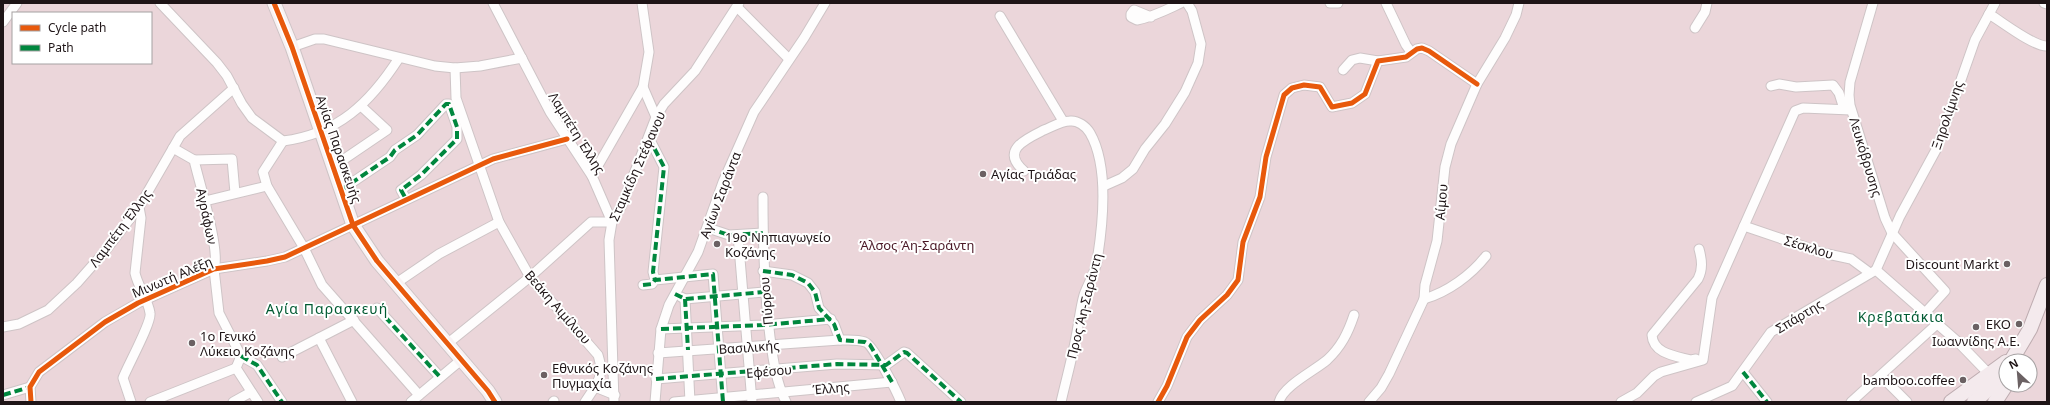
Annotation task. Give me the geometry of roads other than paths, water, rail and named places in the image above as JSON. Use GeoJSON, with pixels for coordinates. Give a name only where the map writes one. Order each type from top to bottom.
{"type":"FeatureCollection","features":[{"type":"Feature","properties":{"kind":"main road"},"geometry":{"type":"LineString","coordinates":[[2017,353],[2024,341],[2047,285]]}},
{"type":"Feature","properties":{"kind":"main road"},"geometry":{"type":"LineString","coordinates":[[2025,353],[2047,314]]}},
{"type":"Feature","properties":{"kind":"main road"},"geometry":{"type":"LineString","coordinates":[[2014,353],[2024,341]]}},
{"type":"Feature","properties":{"kind":"main road"},"geometry":{"type":"LineString","coordinates":[[1951,402],[1998,369]]}},
{"type":"Feature","properties":{"kind":"main road"},"geometry":{"type":"LineString","coordinates":[[1974,402],[1992,387],[1998,379]]}},
{"type":"Feature","properties":{"kind":"main road"},"geometry":{"type":"LineString","coordinates":[[1995,402],[2001,393]]}},
{"type":"Feature","properties":{"kind":"street"},"geometry":{"type":"LineString","coordinates":[[3,22],[17,3]]}},
{"type":"Feature","properties":{"kind":"street"},"geometry":{"type":"LineString","coordinates":[[160,3],[207,51],[227,76],[242,104],[252,118],[283,141]]}},
{"type":"Feature","properties":{"kind":"street","name":"Αγίας Παρασκευής"},"geometry":{"type":"LineString","coordinates":[[274,3],[292,47],[353,225],[377,261],[495,402]]}},
{"type":"Feature","properties":{"kind":"street","name":"Λαμπέτη Έλλης"},"geometry":{"type":"LineString","coordinates":[[493,3],[540,96],[592,176],[612,222]]}},
{"type":"Feature","properties":{"kind":"street"},"geometry":{"type":"LineString","coordinates":[[592,176],[643,87],[649,52],[642,3]]}},
{"type":"Feature","properties":{"kind":"street","name":"Αγίων Σαράντα"},"geometry":{"type":"LineString","coordinates":[[655,402],[661,328],[669,305],[686,275],[708,228],[730,167],[754,112],[825,3]]}},
{"type":"Feature","properties":{"kind":"street"},"geometry":{"type":"LineString","coordinates":[[1152,17],[1181,3]]}},
{"type":"Feature","properties":{"kind":"street"},"geometry":{"type":"LineString","coordinates":[[1104,186],[1122,178],[1133,169],[1191,81],[1202,48],[1192,10],[1187,3]]}},
{"type":"Feature","properties":{"kind":"street"},"geometry":{"type":"LineString","coordinates":[[1330,3],[1338,3]]}},
{"type":"Feature","properties":{"kind":"street"},"geometry":{"type":"LineString","coordinates":[[1386,3],[1406,45],[1411,52]]}},
{"type":"Feature","properties":{"kind":"street","name":"Αίμου"},"geometry":{"type":"LineString","coordinates":[[1369,402],[1381,388],[1389,374],[1424,299],[1425,285],[1439,225],[1443,181],[1454,133],[1477,84],[1505,38],[1516,15],[1519,3]]}},
{"type":"Feature","properties":{"kind":"street"},"geometry":{"type":"LineString","coordinates":[[1695,28],[1705,12],[1707,3]]}},
{"type":"Feature","properties":{"kind":"street","name":"Λευκόβρυσης"},"geometry":{"type":"LineString","coordinates":[[1873,3],[1850,82],[1848,109],[1885,218],[1892,233],[1945,291],[1925,313]]}},
{"type":"Feature","properties":{"kind":"street","name":"Ξηρολίμνης"},"geometry":{"type":"LineString","coordinates":[[1873,272],[1937,148],[1975,40],[1995,3]]}},
{"type":"Feature","properties":{"kind":"street"},"geometry":{"type":"LineString","coordinates":[[738,5],[789,59]]}},
{"type":"Feature","properties":{"kind":"street","name":"Σταμκίδη Στέφανου"},"geometry":{"type":"LineString","coordinates":[[614,399],[609,287],[609,240],[612,222],[622,205],[656,118],[664,104],[695,71],[738,5]]}},
{"type":"Feature","properties":{"kind":"street"},"geometry":{"type":"LineString","coordinates":[[1989,14],[2035,42],[2043,46],[2047,46]]}},
{"type":"Feature","properties":{"kind":"street"},"geometry":{"type":"LineString","coordinates":[[1000,16],[1063,122],[1017,145],[1015,151],[1016,160],[1024,171]]}},
{"type":"Feature","properties":{"kind":"street"},"geometry":{"type":"LineString","coordinates":[[292,47],[315,39],[324,39],[435,66],[455,68],[480,66],[522,58]]}},
{"type":"Feature","properties":{"kind":"street"},"geometry":{"type":"LineString","coordinates":[[1343,70],[1352,60],[1360,58],[1378,61],[1397,59],[1406,57],[1411,52],[1422,48],[1430,51],[1477,84]]}},
{"type":"Feature","properties":{"kind":"street"},"geometry":{"type":"LineString","coordinates":[[399,58],[389,74],[362,106],[345,120],[321,131],[283,141],[263,172],[267,186],[304,248],[322,285],[419,396]]}},
{"type":"Feature","properties":{"kind":"street"},"geometry":{"type":"LineString","coordinates":[[1158,402],[1167,386],[1183,345],[1189,334],[1200,320],[1222,301],[1238,280],[1243,242],[1260,197],[1266,157],[1284,95],[1292,88],[1312,85],[1320,87],[1332,107],[1352,103],[1365,94],[1378,61]]}},
{"type":"Feature","properties":{"kind":"street","name":"Βεάκη Αιμίλιου"},"geometry":{"type":"LineString","coordinates":[[455,68],[456,98],[499,222],[530,277],[598,355],[602,371],[595,387],[585,402]]}},
{"type":"Feature","properties":{"kind":"street"},"geometry":{"type":"LineString","coordinates":[[1771,86],[1779,84],[1796,87],[1833,85],[1848,109]]}},
{"type":"Feature","properties":{"kind":"street"},"geometry":{"type":"LineString","coordinates":[[643,87],[656,118]]}},
{"type":"Feature","properties":{"kind":"street","name":"Λαμπέτη Έλλης"},"geometry":{"type":"LineString","coordinates":[[3,327],[19,324],[53,306],[96,262],[139,207],[180,136],[234,88]]}},
{"type":"Feature","properties":{"kind":"street"},"geometry":{"type":"LineString","coordinates":[[341,190],[390,157],[395,150],[417,136],[446,104],[449,104],[458,127],[457,139],[421,175],[401,190],[406,199]]}},
{"type":"Feature","properties":{"kind":"street"},"geometry":{"type":"LineString","coordinates":[[334,166],[387,130],[362,106]]}},
{"type":"Feature","properties":{"kind":"street"},"geometry":{"type":"LineString","coordinates":[[1621,402],[1637,393],[1654,376],[1661,372],[1701,361],[1703,357],[1712,298],[1795,111],[1803,108],[1848,109]]}},
{"type":"Feature","properties":{"kind":"street","name":"Προς Άη-Σαράντη"},"geometry":{"type":"LineString","coordinates":[[1060,402],[1074,349],[1084,295],[1097,262],[1104,206],[1104,186],[1094,143],[1089,132],[1080,123],[1071,120],[1063,122]]}},
{"type":"Feature","properties":{"kind":"street"},"geometry":{"type":"LineString","coordinates":[[649,138],[664,167],[653,272],[654,280]]}},
{"type":"Feature","properties":{"kind":"street","name":"Μινωτή Αλέξη"},"geometry":{"type":"LineString","coordinates":[[30,387],[39,372],[105,322],[144,299],[214,269],[277,260],[479,166],[513,153],[567,139]]}},
{"type":"Feature","properties":{"kind":"street"},"geometry":{"type":"LineString","coordinates":[[173,148],[194,160],[232,159],[235,194]]}},
{"type":"Feature","properties":{"kind":"street","name":"Αγράφων"},"geometry":{"type":"LineString","coordinates":[[194,160],[205,201],[215,257],[216,264],[214,269],[217,306],[241,356]]}},
{"type":"Feature","properties":{"kind":"street"},"geometry":{"type":"LineString","coordinates":[[205,201],[267,186]]}},
{"type":"Feature","properties":{"kind":"street","name":"Πύρρου"},"geometry":{"type":"LineString","coordinates":[[763,197],[764,292],[771,346],[781,392],[786,402]]}},
{"type":"Feature","properties":{"kind":"street"},"geometry":{"type":"LineString","coordinates":[[131,402],[122,378],[150,318],[150,313],[135,273],[140,218],[139,207]]}},
{"type":"Feature","properties":{"kind":"street"},"geometry":{"type":"LineString","coordinates":[[396,284],[439,254],[499,222]]}},
{"type":"Feature","properties":{"kind":"street"},"geometry":{"type":"LineString","coordinates":[[447,344],[530,277],[591,222],[612,222]]}},
{"type":"Feature","properties":{"kind":"street","name":"Σέσκλου"},"geometry":{"type":"LineString","coordinates":[[1744,226],[1823,253],[1851,259],[1873,272],[1938,324],[1990,375]]}},
{"type":"Feature","properties":{"kind":"street"},"geometry":{"type":"LineString","coordinates":[[708,228],[729,235],[763,233]]}},
{"type":"Feature","properties":{"kind":"street"},"geometry":{"type":"LineString","coordinates":[[738,235],[752,398]]}},
{"type":"Feature","properties":{"kind":"street"},"geometry":{"type":"LineString","coordinates":[[1699,249],[1702,261],[1702,273],[1652,335],[1652,341],[1666,353],[1691,360],[1703,357]]}},
{"type":"Feature","properties":{"kind":"street"},"geometry":{"type":"LineString","coordinates":[[1424,299],[1434,296],[1464,278],[1478,266],[1486,256]]}},
{"type":"Feature","properties":{"kind":"street"},"geometry":{"type":"LineString","coordinates":[[764,271],[792,275],[808,283],[815,292],[819,308],[834,324],[840,340]]}},
{"type":"Feature","properties":{"kind":"street","name":"Σπάρτης"},"geometry":{"type":"LineString","coordinates":[[1696,402],[1732,386],[1743,372],[1764,338],[1771,332],[1873,272]]}},
{"type":"Feature","properties":{"kind":"street"},"geometry":{"type":"LineString","coordinates":[[643,285],[652,284],[654,280],[686,275],[713,274],[723,400]]}},
{"type":"Feature","properties":{"kind":"street"},"geometry":{"type":"LineString","coordinates":[[675,294],[685,299],[764,292]]}},
{"type":"Feature","properties":{"kind":"street"},"geometry":{"type":"LineString","coordinates":[[685,299],[690,401]]}},
{"type":"Feature","properties":{"kind":"street"},"geometry":{"type":"LineString","coordinates":[[378,308],[440,377]]}},
{"type":"Feature","properties":{"kind":"street"},"geometry":{"type":"LineString","coordinates":[[1279,402],[1288,389],[1326,360],[1341,344],[1354,315]]}},
{"type":"Feature","properties":{"kind":"street"},"geometry":{"type":"LineString","coordinates":[[661,328],[768,325],[830,319]]}},
{"type":"Feature","properties":{"kind":"street"},"geometry":{"type":"LineString","coordinates":[[282,357],[354,320]]}},
{"type":"Feature","properties":{"kind":"street"},"geometry":{"type":"LineString","coordinates":[[1850,402],[1881,376],[1884,370],[1938,324]]}},
{"type":"Feature","properties":{"kind":"street"},"geometry":{"type":"LineString","coordinates":[[319,338],[352,402]]}},
{"type":"Feature","properties":{"kind":"street","name":"Βασιλικής"},"geometry":{"type":"LineString","coordinates":[[658,352],[719,350],[840,340],[865,342],[874,350],[881,366],[892,382],[901,402]]}},
{"type":"Feature","properties":{"kind":"street"},"geometry":{"type":"LineString","coordinates":[[881,366],[888,364],[900,354],[907,353],[961,402]]}},
{"type":"Feature","properties":{"kind":"street"},"geometry":{"type":"LineString","coordinates":[[150,402],[236,368],[241,356],[257,365],[282,402]]}},
{"type":"Feature","properties":{"kind":"street"},"geometry":{"type":"LineString","coordinates":[[411,402],[461,360]]}},
{"type":"Feature","properties":{"kind":"street","name":"Εφέσου"},"geometry":{"type":"LineString","coordinates":[[656,379],[837,364],[881,366]]}},
{"type":"Feature","properties":{"kind":"street"},"geometry":{"type":"LineString","coordinates":[[236,368],[258,402]]}},
{"type":"Feature","properties":{"kind":"street"},"geometry":{"type":"LineString","coordinates":[[1743,372],[1767,402]]}},
{"type":"Feature","properties":{"kind":"street"},"geometry":{"type":"LineString","coordinates":[[1881,376],[1907,402]]}},
{"type":"Feature","properties":{"kind":"street","name":"Έλλης"},"geometry":{"type":"LineString","coordinates":[[674,402],[752,398],[781,392],[892,382]]}},
{"type":"Feature","properties":{"kind":"street"},"geometry":{"type":"LineString","coordinates":[[3,395],[30,387],[31,402]]}},
{"type":"Feature","properties":{"kind":"street"},"geometry":{"type":"LineString","coordinates":[[595,387],[614,399]]}},
{"type":"Feature","properties":{"kind":"street"},"geometry":{"type":"LineString","coordinates":[[233,402],[251,392]]}},
{"type":"Feature","properties":{"kind":"place","name":"Αγίας Τριάδας"},"geometry":{"type":"Point","coordinates":[983,174]}},
{"type":"Feature","properties":{"kind":"place","name":"19ο Νηπιαγωγείο Κοζάνης"},"geometry":{"type":"Point","coordinates":[717,244]}},
{"type":"Feature","properties":{"kind":"place","name":"Discount Markt"},"geometry":{"type":"Point","coordinates":[2007,264]}},
{"type":"Feature","properties":{"kind":"place","name":"EKO"},"geometry":{"type":"Point","coordinates":[2019,324]}},
{"type":"Feature","properties":{"kind":"place","name":"Ιωαννίδης Α.Ε."},"geometry":{"type":"Point","coordinates":[1976,327]}},
{"type":"Feature","properties":{"kind":"place","name":"1ο Γενικό Λύκειο Κοζάνης"},"geometry":{"type":"Point","coordinates":[192,343]}},
{"type":"Feature","properties":{"kind":"place","name":"Εθνικός Κοζάνης Πυγμαχία"},"geometry":{"type":"Point","coordinates":[544,375]}},
{"type":"Feature","properties":{"kind":"place","name":"bamboo.coffee"},"geometry":{"type":"Point","coordinates":[1963,380]}},
{"type":"Feature","properties":{"kind":"district","name":"Αγία Παρασκευή"},"geometry":{"type":"Point","coordinates":[327,308]}},
{"type":"Feature","properties":{"kind":"district","name":"Κρεβατάκια"},"geometry":{"type":"Point","coordinates":[1901,316]}},
{"type":"Feature","properties":{"kind":"park label","name":"Άλσος Άη-Σαράντη"},"geometry":{"type":"Point","coordinates":[917,245]}}]}
